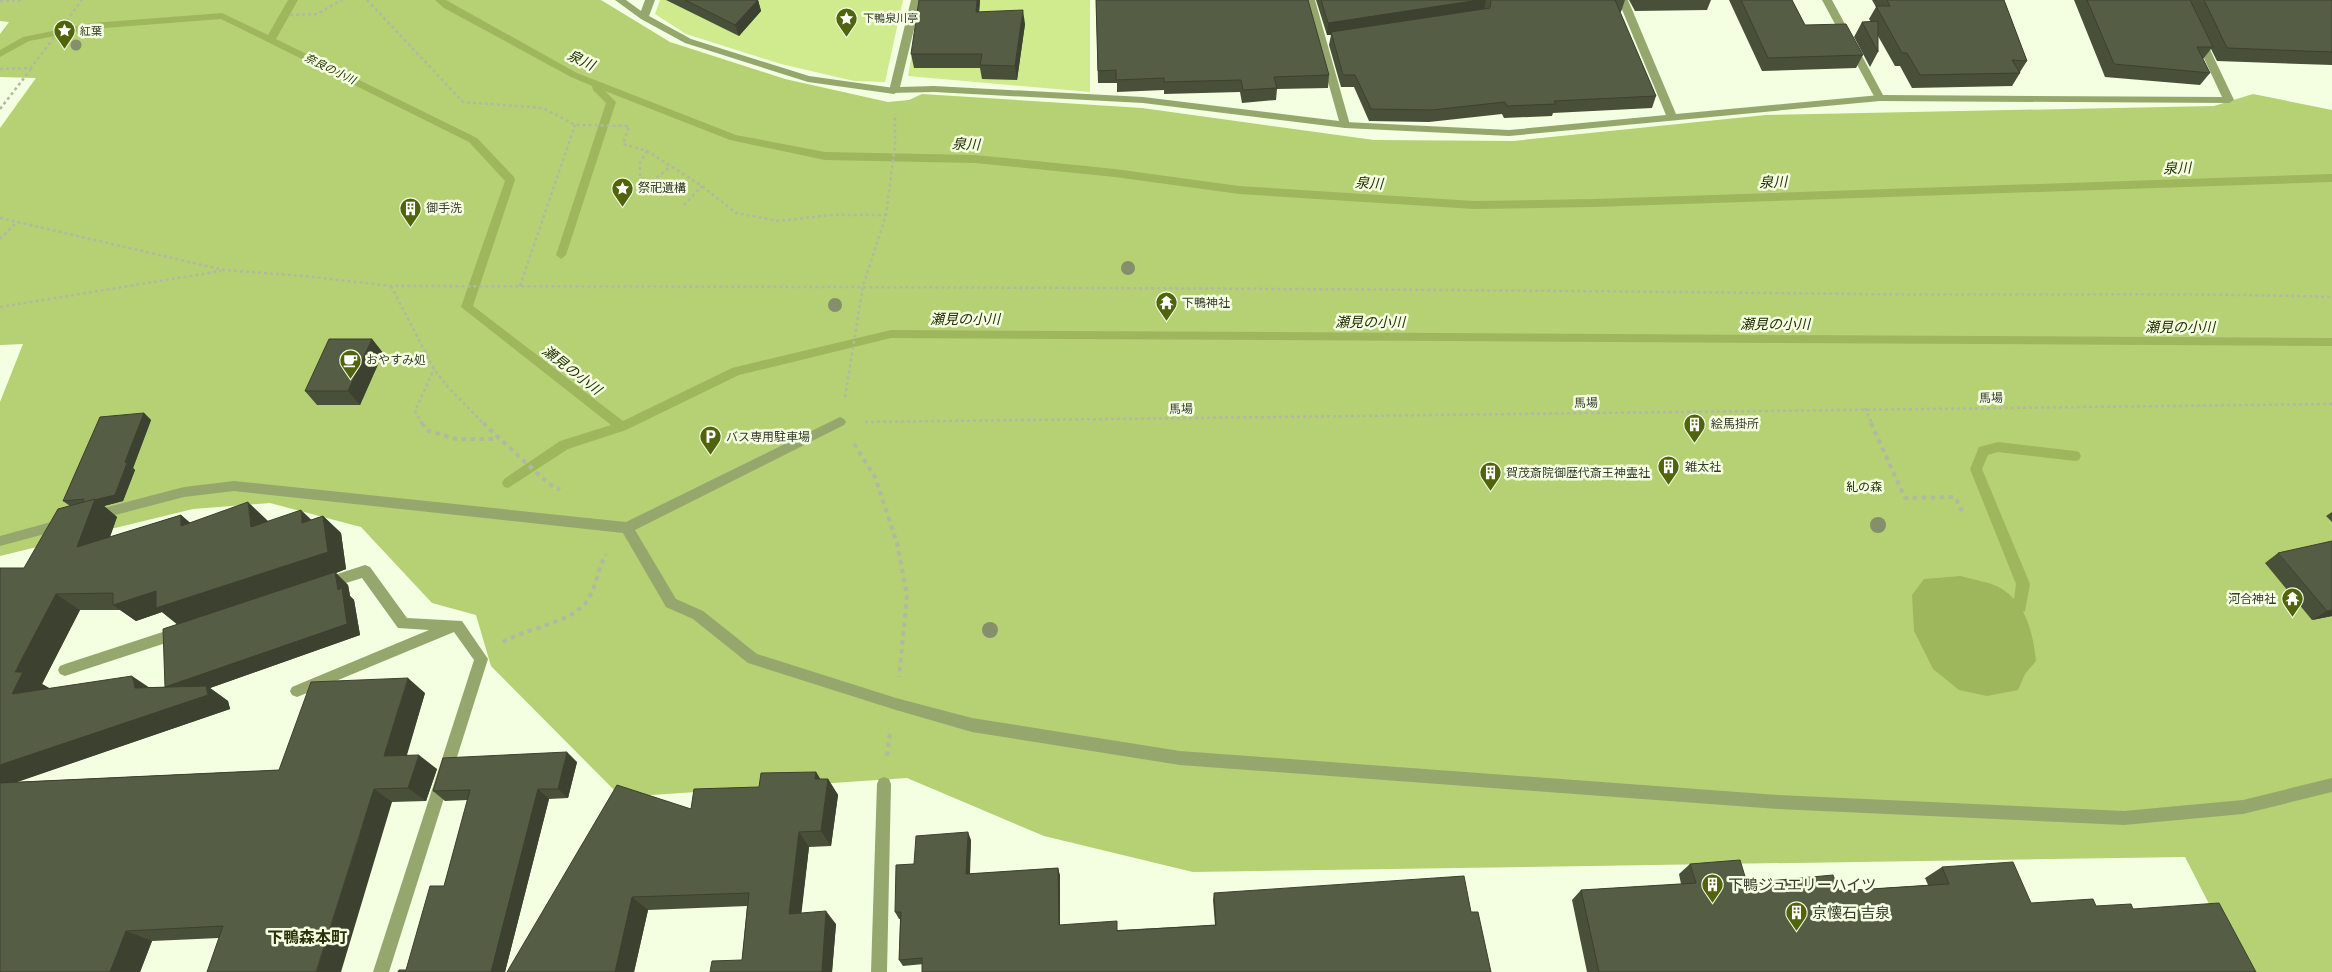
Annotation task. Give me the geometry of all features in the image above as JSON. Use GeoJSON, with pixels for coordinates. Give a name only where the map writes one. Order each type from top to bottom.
{"type":"FeatureCollection","features":[{"type":"Feature","properties":{"kind":"street"},"geometry":{"type":"LineString","coordinates":[[620,0],[644,17],[688,41],[808,79],[894,91],[934,89],[1143,100],[1345,125],[1509,133],[1880,98],[2229,100],[2197,33]]}},
{"type":"Feature","properties":{"kind":"street"},"geometry":{"type":"LineString","coordinates":[[644,17],[650,0]]}},
{"type":"Feature","properties":{"kind":"street"},"geometry":{"type":"LineString","coordinates":[[894,91],[916,0]]}},
{"type":"Feature","properties":{"kind":"street"},"geometry":{"type":"LineString","coordinates":[[1310,0],[1326,40],[1345,125]]}},
{"type":"Feature","properties":{"kind":"street"},"geometry":{"type":"LineString","coordinates":[[1623,0],[1672,117]]}},
{"type":"Feature","properties":{"kind":"street"},"geometry":{"type":"LineString","coordinates":[[1827,0],[1880,98]]}},
{"type":"Feature","properties":{"kind":"street"},"geometry":{"type":"LineString","coordinates":[[0,541],[184,492],[234,486],[626,528],[840,422]]}},
{"type":"Feature","properties":{"kind":"street"},"geometry":{"type":"LineString","coordinates":[[626,528],[671,604],[698,615],[753,659],[896,704],[972,725],[1180,758],[1778,802],[2124,818],[2242,807],[2332,785]]}},
{"type":"Feature","properties":{"kind":"street"},"geometry":{"type":"LineString","coordinates":[[318,586],[365,571],[403,624],[456,625]]}},
{"type":"Feature","properties":{"kind":"street"},"geometry":{"type":"LineString","coordinates":[[381,972],[481,659],[456,625]]}},
{"type":"Feature","properties":{"kind":"street"},"geometry":{"type":"LineString","coordinates":[[297,692],[456,625]]}},
{"type":"Feature","properties":{"kind":"street"},"geometry":{"type":"LineString","coordinates":[[65,670],[187,630]]}},
{"type":"Feature","properties":{"kind":"street"},"geometry":{"type":"LineString","coordinates":[[879,972],[884,784]]}},
{"type":"Feature","properties":{"kind":"path"},"geometry":{"type":"LineString","coordinates":[[1,1],[22,0]]}},
{"type":"Feature","properties":{"kind":"path"},"geometry":{"type":"LineString","coordinates":[[0,109],[82,0]]}},
{"type":"Feature","properties":{"kind":"path"},"geometry":{"type":"LineString","coordinates":[[290,15],[317,14],[342,0]]}},
{"type":"Feature","properties":{"kind":"path"},"geometry":{"type":"LineString","coordinates":[[367,0],[463,102],[543,108],[575,125],[629,126],[623,144],[647,151],[702,186],[736,213],[778,221],[830,215],[886,215]]}},
{"type":"Feature","properties":{"kind":"path"},"geometry":{"type":"LineString","coordinates":[[0,69],[32,68]]}},
{"type":"Feature","properties":{"kind":"path"},"geometry":{"type":"LineString","coordinates":[[520,286],[575,125]]}},
{"type":"Feature","properties":{"kind":"path"},"geometry":{"type":"LineString","coordinates":[[884,784],[896,704],[907,595],[897,543],[876,477],[840,422],[863,286],[886,215],[895,145]]}},
{"type":"Feature","properties":{"kind":"path"},"geometry":{"type":"LineString","coordinates":[[647,151],[640,163],[640,177],[650,183],[671,166]]}},
{"type":"Feature","properties":{"kind":"path"},"geometry":{"type":"LineString","coordinates":[[684,205],[702,186]]}},
{"type":"Feature","properties":{"kind":"path"},"geometry":{"type":"LineString","coordinates":[[1,219],[224,270],[304,276],[391,286],[1388,288],[1958,295],[2211,293],[2332,297]]}},
{"type":"Feature","properties":{"kind":"path"},"geometry":{"type":"LineString","coordinates":[[0,239],[17,222]]}},
{"type":"Feature","properties":{"kind":"path"},"geometry":{"type":"LineString","coordinates":[[0,307],[224,270]]}},
{"type":"Feature","properties":{"kind":"path"},"geometry":{"type":"LineString","coordinates":[[391,286],[434,369],[447,386],[549,484]]}},
{"type":"Feature","properties":{"kind":"path"},"geometry":{"type":"LineString","coordinates":[[434,369],[415,411],[426,430],[456,439],[499,438]]}},
{"type":"Feature","properties":{"kind":"path","name":"馬場"},"geometry":{"type":"LineString","coordinates":[[840,422],[1865,408],[2332,404]]}},
{"type":"Feature","properties":{"kind":"path"},"geometry":{"type":"LineString","coordinates":[[1865,408],[1904,498],[1955,497],[1964,516]]}},
{"type":"Feature","properties":{"kind":"path"},"geometry":{"type":"LineString","coordinates":[[481,659],[514,634],[555,621],[584,605],[595,584],[602,559],[626,528]]}},
{"type":"Feature","properties":{"kind":"shaded area"},"geometry":{"type":"Polygon","coordinates":[[[660,0],[903,0],[885,82],[854,81],[781,64],[686,34],[655,14],[660,0]]]}},
{"type":"Feature","properties":{"kind":"shaded area"},"geometry":{"type":"Polygon","coordinates":[[[922,0],[1090,0],[1090,92],[908,76],[922,0]]]}},
{"type":"Feature","properties":{"kind":"shaded area"},"geometry":{"type":"Polygon","coordinates":[[[1961,576],[2002,589],[2011,596],[2023,612],[2031,631],[2036,661],[2025,674],[2018,690],[1987,696],[1959,690],[1933,669],[1914,631],[1912,595],[1924,579],[1961,576]]]}},
{"type":"Feature","properties":{"kind":"green space","name":"糺の森"},"geometry":{"type":"Polygon","coordinates":[[[0,0],[601,0],[670,42],[785,79],[888,102],[909,100],[922,94],[1142,108],[1374,140],[1513,141],[1766,115],[2214,106],[2253,94],[2332,110],[2332,972],[2244,972],[2185,857],[1193,872],[1044,836],[907,778],[621,797],[491,666],[476,615],[432,603],[361,527],[270,503],[193,509],[0,556],[0,402],[23,344],[0,345],[0,128],[36,78],[0,77],[0,34],[9,22],[0,21],[0,0]]]}},
{"type":"Feature","properties":{"kind":"building"},"geometry":{"type":"Polygon","coordinates":[[[685,0],[758,0],[735,25],[685,0]]]}},
{"type":"Feature","properties":{"kind":"building"},"geometry":{"type":"Polygon","coordinates":[[[919,0],[977,0],[976,12],[1023,10],[1015,66],[980,65],[982,54],[911,54],[919,0]]]}},
{"type":"Feature","properties":{"kind":"building"},"geometry":{"type":"Polygon","coordinates":[[[1096,0],[1308,0],[1329,75],[1274,77],[1277,88],[1243,90],[1241,80],[1164,82],[1164,78],[1116,80],[1116,70],[1098,71],[1096,0]]]}},
{"type":"Feature","properties":{"kind":"building"},"geometry":{"type":"Polygon","coordinates":[[[1321,0],[1479,0],[1328,23],[1321,0]]]}},
{"type":"Feature","properties":{"kind":"building"},"geometry":{"type":"Polygon","coordinates":[[[1490,0],[1615,0],[1656,96],[1554,101],[1556,104],[1507,106],[1505,102],[1432,110],[1371,109],[1355,75],[1343,75],[1331,32],[1490,8],[1490,0]]]}},
{"type":"Feature","properties":{"kind":"building"},"geometry":{"type":"Polygon","coordinates":[[[1741,0],[1792,0],[1805,25],[1846,24],[1863,55],[1768,58],[1741,0]]]}},
{"type":"Feature","properties":{"kind":"building"},"geometry":{"type":"Polygon","coordinates":[[[1887,0],[2004,0],[2027,61],[2012,60],[2020,73],[1920,75],[1907,53],[1902,53],[1876,6],[1890,6],[1887,0]]]}},
{"type":"Feature","properties":{"kind":"building"},"geometry":{"type":"Polygon","coordinates":[[[2087,0],[2190,0],[2213,47],[2197,47],[2210,73],[2114,64],[2087,0]]]}},
{"type":"Feature","properties":{"kind":"building"},"geometry":{"type":"Polygon","coordinates":[[[2204,0],[2332,0],[2332,52],[2227,48],[2204,0]]]}},
{"type":"Feature","properties":{"kind":"building"},"geometry":{"type":"Polygon","coordinates":[[[1878,21],[1878,52],[1862,22],[1878,21]]]}},
{"type":"Feature","properties":{"kind":"building"},"geometry":{"type":"Polygon","coordinates":[[[329,339],[372,339],[348,391],[305,391],[329,339]]]}},
{"type":"Feature","properties":{"kind":"building"},"geometry":{"type":"Polygon","coordinates":[[[144,413],[125,462],[127,463],[115,495],[82,503],[84,499],[63,501],[100,417],[144,413]]]}},
{"type":"Feature","properties":{"kind":"building"},"geometry":{"type":"Polygon","coordinates":[[[95,499],[77,547],[181,515],[181,526],[248,502],[251,527],[301,510],[302,523],[323,516],[328,552],[156,608],[156,591],[113,605],[113,593],[56,594],[15,672],[23,672],[12,694],[132,676],[135,688],[206,686],[208,695],[0,765],[0,568],[24,568],[58,509],[95,499]]]}},
{"type":"Feature","properties":{"kind":"building"},"geometry":{"type":"Polygon","coordinates":[[[2332,541],[2332,610],[2327,611],[2278,553],[2332,541]]]}},
{"type":"Feature","properties":{"kind":"building"},"geometry":{"type":"Polygon","coordinates":[[[335,572],[338,590],[342,588],[347,624],[165,687],[163,629],[335,572]]]}},
{"type":"Feature","properties":{"kind":"building"},"geometry":{"type":"Polygon","coordinates":[[[408,678],[384,756],[419,755],[408,788],[374,789],[316,972],[207,972],[223,926],[126,931],[110,972],[0,972],[0,783],[279,770],[311,682],[408,678]]]}},
{"type":"Feature","properties":{"kind":"building"},"geometry":{"type":"Polygon","coordinates":[[[567,752],[558,789],[538,789],[491,972],[398,972],[399,970],[406,970],[430,886],[444,886],[470,790],[433,791],[443,758],[567,752]]]}},
{"type":"Feature","properties":{"kind":"building"},"geometry":{"type":"Polygon","coordinates":[[[816,772],[815,779],[828,779],[821,831],[799,832],[789,914],[826,911],[822,972],[710,972],[712,961],[742,960],[749,893],[632,897],[615,972],[507,972],[617,785],[691,809],[694,789],[759,787],[761,773],[816,772]]]}},
{"type":"Feature","properties":{"kind":"building"},"geometry":{"type":"Polygon","coordinates":[[[968,832],[966,874],[1058,868],[1059,925],[1117,921],[1117,931],[1216,925],[1214,893],[1464,876],[1471,912],[1478,912],[1491,972],[922,972],[922,958],[899,960],[901,912],[895,912],[896,865],[914,864],[916,836],[968,832]]]}},
{"type":"Feature","properties":{"kind":"building"},"geometry":{"type":"Polygon","coordinates":[[[1740,860],[1747,883],[1833,875],[1839,891],[1949,884],[1942,867],[2013,862],[2031,903],[2093,899],[2096,906],[2131,904],[2133,909],[2219,903],[2256,972],[1599,972],[1581,890],[1696,883],[1690,864],[1740,860]]]}},
{"type":"Feature","properties":{"kind":"waterway"},"geometry":{"type":"LineString","coordinates":[[271,39],[293,0]]}},
{"type":"Feature","properties":{"kind":"waterway","name":"泉川"},"geometry":{"type":"LineString","coordinates":[[440,0],[447,6],[574,75],[734,138],[825,156],[975,159],[1115,173],[1239,190],[1474,205],[1593,203],[2332,178]]}},
{"type":"Feature","properties":{"kind":"waterway","name":"奈良の小川"},"geometry":{"type":"LineString","coordinates":[[0,54],[26,39],[92,26],[222,16],[473,140],[510,180],[467,307],[622,427]]}},
{"type":"Feature","properties":{"kind":"waterway"},"geometry":{"type":"LineString","coordinates":[[561,255],[611,102],[596,88]]}},
{"type":"Feature","properties":{"kind":"waterway","name":"瀬見の小川"},"geometry":{"type":"LineString","coordinates":[[622,427],[736,371],[891,334],[2332,342]]}},
{"type":"Feature","properties":{"kind":"waterway"},"geometry":{"type":"LineString","coordinates":[[508,483],[564,445],[622,427]]}},
{"type":"Feature","properties":{"kind":"waterway"},"geometry":{"type":"LineString","coordinates":[[2020,607],[2023,584],[1976,469],[1983,451],[1998,447],[2075,456]]}},
{"type":"Feature","properties":{"kind":"place","name":"下鴨泉川亭"},"geometry":{"type":"Point","coordinates":[847,37]}},
{"type":"Feature","properties":{"kind":"place","name":"紅葉"},"geometry":{"type":"Point","coordinates":[64,50]}},
{"type":"Feature","properties":{"kind":"place","name":"祭祀遺構"},"geometry":{"type":"Point","coordinates":[622,207]}},
{"type":"Feature","properties":{"kind":"place","name":"御手洗"},"geometry":{"type":"Point","coordinates":[410,227]}},
{"type":"Feature","properties":{"kind":"place","name":"下鴨神社"},"geometry":{"type":"Point","coordinates":[1166,322]}},
{"type":"Feature","properties":{"kind":"place","name":"おやすみ処"},"geometry":{"type":"Point","coordinates":[350,379]}},
{"type":"Feature","properties":{"kind":"place","name":"絵馬掛所"},"geometry":{"type":"Point","coordinates":[1695,443]}},
{"type":"Feature","properties":{"kind":"place","name":"バス専用駐車場"},"geometry":{"type":"Point","coordinates":[710,456]}},
{"type":"Feature","properties":{"kind":"place","name":"雑太社"},"geometry":{"type":"Point","coordinates":[1669,486]}},
{"type":"Feature","properties":{"kind":"place","name":"賀茂斎院御歴代斎王神霊社"},"geometry":{"type":"Point","coordinates":[1490,492]}},
{"type":"Feature","properties":{"kind":"place","name":"河合神社"},"geometry":{"type":"Point","coordinates":[2292,618]}},
{"type":"Feature","properties":{"kind":"place","name":"下鴨ジュエリーハイツ"},"geometry":{"type":"Point","coordinates":[1712,904]}},
{"type":"Feature","properties":{"kind":"place","name":"京懐石 吉泉"},"geometry":{"type":"Point","coordinates":[1796,932]}},
{"type":"Feature","properties":{"kind":"district","name":"下鴨森本町"},"geometry":{"type":"Point","coordinates":[307,937]}}]}
